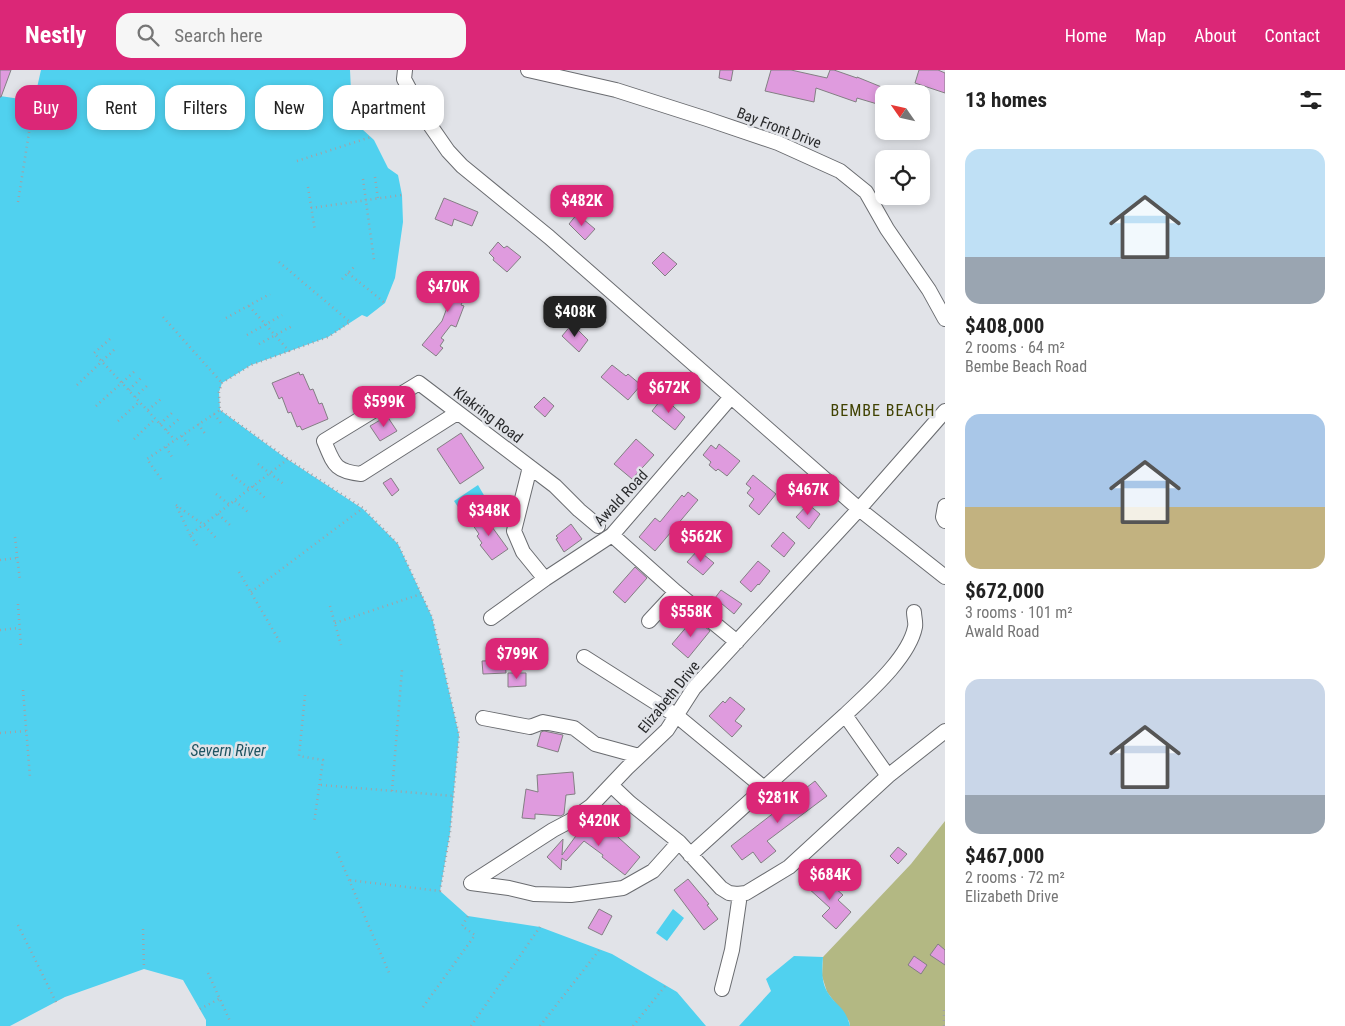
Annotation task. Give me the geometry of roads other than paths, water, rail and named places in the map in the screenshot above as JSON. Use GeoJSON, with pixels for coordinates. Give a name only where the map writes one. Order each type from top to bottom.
{"type":"FeatureCollection","features":[{"type":"Feature","properties":{"kind":"street"},"geometry":{"type":"LineString","coordinates":[[405,70],[404,79],[423,115],[448,152],[462,166],[548,237],[859,509],[945,577]]}},
{"type":"Feature","properties":{"kind":"street","name":"Bay Front Drive"},"geometry":{"type":"LineString","coordinates":[[528,70],[616,90],[707,119],[778,143],[840,171],[866,192],[886,229],[929,290],[945,319]]}},
{"type":"Feature","properties":{"kind":"street","name":"Klakring Road"},"geometry":{"type":"LineString","coordinates":[[457,413],[361,474],[347,472],[334,465],[324,441],[419,383],[554,486],[598,526]]}},
{"type":"Feature","properties":{"kind":"street","name":"Awald Road"},"geometry":{"type":"LineString","coordinates":[[491,618],[544,579],[612,535],[731,397]]}},
{"type":"Feature","properties":{"kind":"street"},"geometry":{"type":"LineString","coordinates":[[859,509],[945,410]]}},
{"type":"Feature","properties":{"kind":"street"},"geometry":{"type":"LineString","coordinates":[[530,467],[514,531],[523,552],[544,579]]}},
{"type":"Feature","properties":{"kind":"street"},"geometry":{"type":"LineString","coordinates":[[945,506],[943,517],[945,521]]}},
{"type":"Feature","properties":{"kind":"street","name":"Elizabeth Drive"},"geometry":{"type":"LineString","coordinates":[[679,842],[653,871],[623,888],[571,895],[534,894],[471,882],[591,806],[667,730],[694,688],[859,509]]}},
{"type":"Feature","properties":{"kind":"street"},"geometry":{"type":"LineString","coordinates":[[612,535],[676,592],[738,642]]}},
{"type":"Feature","properties":{"kind":"street"},"geometry":{"type":"LineString","coordinates":[[649,621],[676,592]]}},
{"type":"Feature","properties":{"kind":"street"},"geometry":{"type":"LineString","coordinates":[[690,855],[877,684],[895,664],[906,647],[915,628],[914,612]]}},
{"type":"Feature","properties":{"kind":"street"},"geometry":{"type":"LineString","coordinates":[[584,657],[677,716],[764,788]]}},
{"type":"Feature","properties":{"kind":"street"},"geometry":{"type":"LineString","coordinates":[[845,715],[888,776]]}},
{"type":"Feature","properties":{"kind":"street"},"geometry":{"type":"LineString","coordinates":[[483,718],[530,727],[543,722],[574,728],[595,744],[639,756]]}},
{"type":"Feature","properties":{"kind":"street"},"geometry":{"type":"LineString","coordinates":[[611,785],[630,803],[679,842],[722,888],[729,893],[740,894],[754,889],[789,867],[888,776],[945,731]]}},
{"type":"Feature","properties":{"kind":"street"},"geometry":{"type":"LineString","coordinates":[[722,989],[732,950],[740,894]]}},
{"type":"Feature","properties":{"kind":"water","name":"Severn River"},"geometry":{"type":"Polygon","coordinates":[[[41,70],[350,70],[351,85],[333,85],[333,130],[363,130],[374,140],[388,168],[398,175],[402,195],[403,222],[395,278],[385,303],[367,317],[362,315],[328,337],[251,365],[222,383],[219,392],[220,410],[284,457],[363,509],[398,544],[432,617],[459,735],[450,833],[440,891],[468,916],[540,927],[612,954],[677,992],[706,1026],[206,1026],[206,1020],[183,980],[144,969],[65,997],[10,1026],[0,1026],[0,96],[15,98],[15,130],[77,130],[77,85],[38,85],[41,70]]]}},
{"type":"Feature","properties":{"kind":"water"},"geometry":{"type":"Polygon","coordinates":[[[478,485],[485,497],[462,513],[454,501],[478,485]]]}},
{"type":"Feature","properties":{"kind":"water"},"geometry":{"type":"Polygon","coordinates":[[[673,909],[684,918],[667,941],[656,933],[673,909]]]}},
{"type":"Feature","properties":{"kind":"water"},"geometry":{"type":"Polygon","coordinates":[[[794,956],[823,957],[822,975],[824,984],[831,998],[843,1010],[850,1026],[739,1026],[771,991],[766,979],[794,956]]]}},
{"type":"Feature","properties":{"kind":"district","name":"BEMBE BEACH"},"geometry":{"type":"Point","coordinates":[883,410]}}]}
